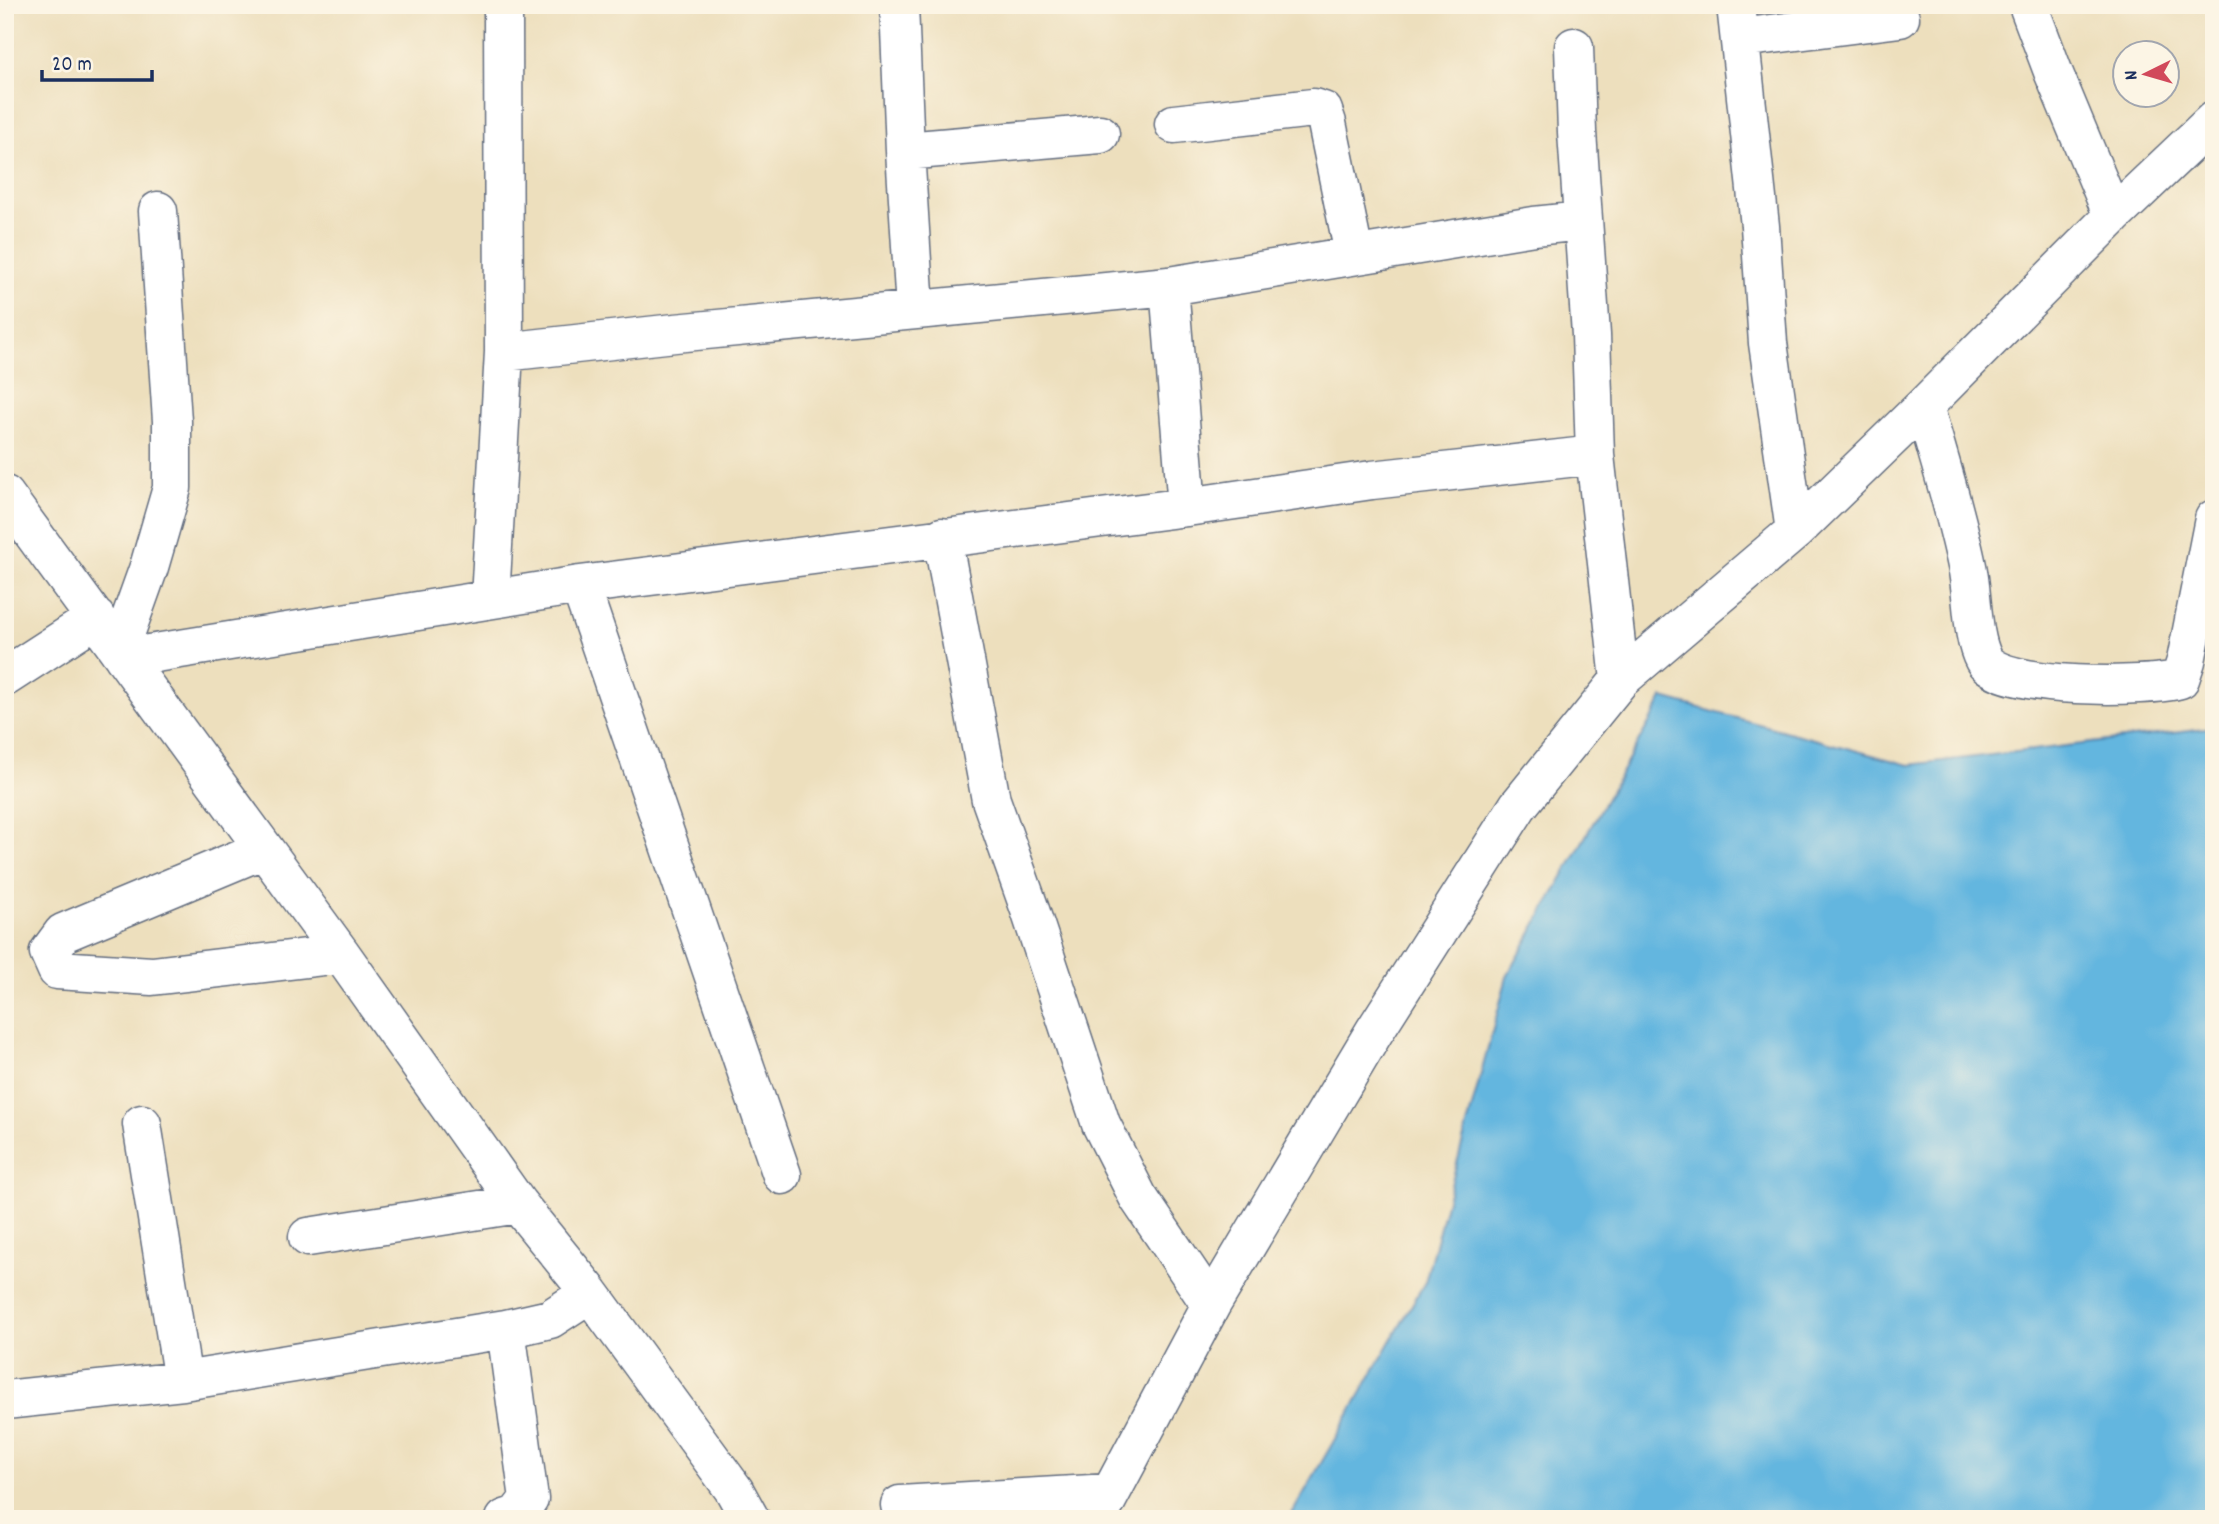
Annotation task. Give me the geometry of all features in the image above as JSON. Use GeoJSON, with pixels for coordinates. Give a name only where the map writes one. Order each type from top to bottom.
{"type":"FeatureCollection","features":[{"type":"Feature","properties":{"kind":"street"},"geometry":{"type":"LineString","coordinates":[[490,599],[504,352],[503,5]]}},
{"type":"Feature","properties":{"kind":"street"},"geometry":{"type":"LineString","coordinates":[[899,5],[915,309]]}},
{"type":"Feature","properties":{"kind":"street"},"geometry":{"type":"LineString","coordinates":[[2028,5],[2113,216]]}},
{"type":"Feature","properties":{"kind":"street"},"geometry":{"type":"LineString","coordinates":[[1795,531],[1768,342],[1760,226],[1738,22],[1900,18]]}},
{"type":"Feature","properties":{"kind":"street"},"geometry":{"type":"LineString","coordinates":[[1574,47],[1582,221],[1591,335],[1595,455],[1620,680]]}},
{"type":"Feature","properties":{"kind":"street"},"geometry":{"type":"LineString","coordinates":[[1174,124],[1313,108],[1323,111],[1354,254]]}},
{"type":"Feature","properties":{"kind":"street"},"geometry":{"type":"LineString","coordinates":[[900,1505],[1104,1506],[1211,1306],[1374,1032],[1518,806],[1620,680],[1795,531],[2113,216],[2214,120]]}},
{"type":"Feature","properties":{"kind":"street"},"geometry":{"type":"LineString","coordinates":[[905,151],[1100,134]]}},
{"type":"Feature","properties":{"kind":"street"},"geometry":{"type":"LineString","coordinates":[[122,654],[172,488],[173,421],[158,211]]}},
{"type":"Feature","properties":{"kind":"street"},"geometry":{"type":"LineString","coordinates":[[504,352],[675,332],[1168,286],[1354,254],[1582,221]]}},
{"type":"Feature","properties":{"kind":"street"},"geometry":{"type":"LineString","coordinates":[[1168,286],[1187,507]]}},
{"type":"Feature","properties":{"kind":"street"},"geometry":{"type":"LineString","coordinates":[[1924,406],[1968,568],[1984,662],[1993,669],[2060,684],[2092,686],[2165,684],[2180,679],[2186,661],[2214,519]]}},
{"type":"Feature","properties":{"kind":"street"},"geometry":{"type":"LineString","coordinates":[[122,654],[580,585],[1187,507],[1372,480],[1595,455]]}},
{"type":"Feature","properties":{"kind":"street"},"geometry":{"type":"LineString","coordinates":[[5,495],[341,954],[518,1204],[590,1293],[734,1490],[750,1519]]}},
{"type":"Feature","properties":{"kind":"street"},"geometry":{"type":"LineString","coordinates":[[942,537],[991,800],[1101,1125],[1138,1197],[1211,1306]]}},
{"type":"Feature","properties":{"kind":"street"},"geometry":{"type":"LineString","coordinates":[[580,585],[782,1175]]}},
{"type":"Feature","properties":{"kind":"street"},"geometry":{"type":"LineString","coordinates":[[5,677],[96,618]]}},
{"type":"Feature","properties":{"kind":"street"},"geometry":{"type":"LineString","coordinates":[[264,849],[63,933],[49,951],[57,970],[152,976],[341,954]]}},
{"type":"Feature","properties":{"kind":"street"},"geometry":{"type":"LineString","coordinates":[[142,1125],[183,1381]]}},
{"type":"Feature","properties":{"kind":"street"},"geometry":{"type":"LineString","coordinates":[[308,1237],[518,1204]]}},
{"type":"Feature","properties":{"kind":"street"},"geometry":{"type":"LineString","coordinates":[[5,1400],[183,1381],[506,1329],[550,1319],[590,1293]]}},
{"type":"Feature","properties":{"kind":"street"},"geometry":{"type":"LineString","coordinates":[[505,1519],[517,1515],[529,1499],[506,1329]]}},
{"type":"Feature","properties":{"kind":"water"},"geometry":{"type":"Polygon","coordinates":[[[1663,698],[1909,765],[2214,728],[2214,1519],[1289,1519],[1425,1282],[1507,977],[1663,698]]]}}]}
